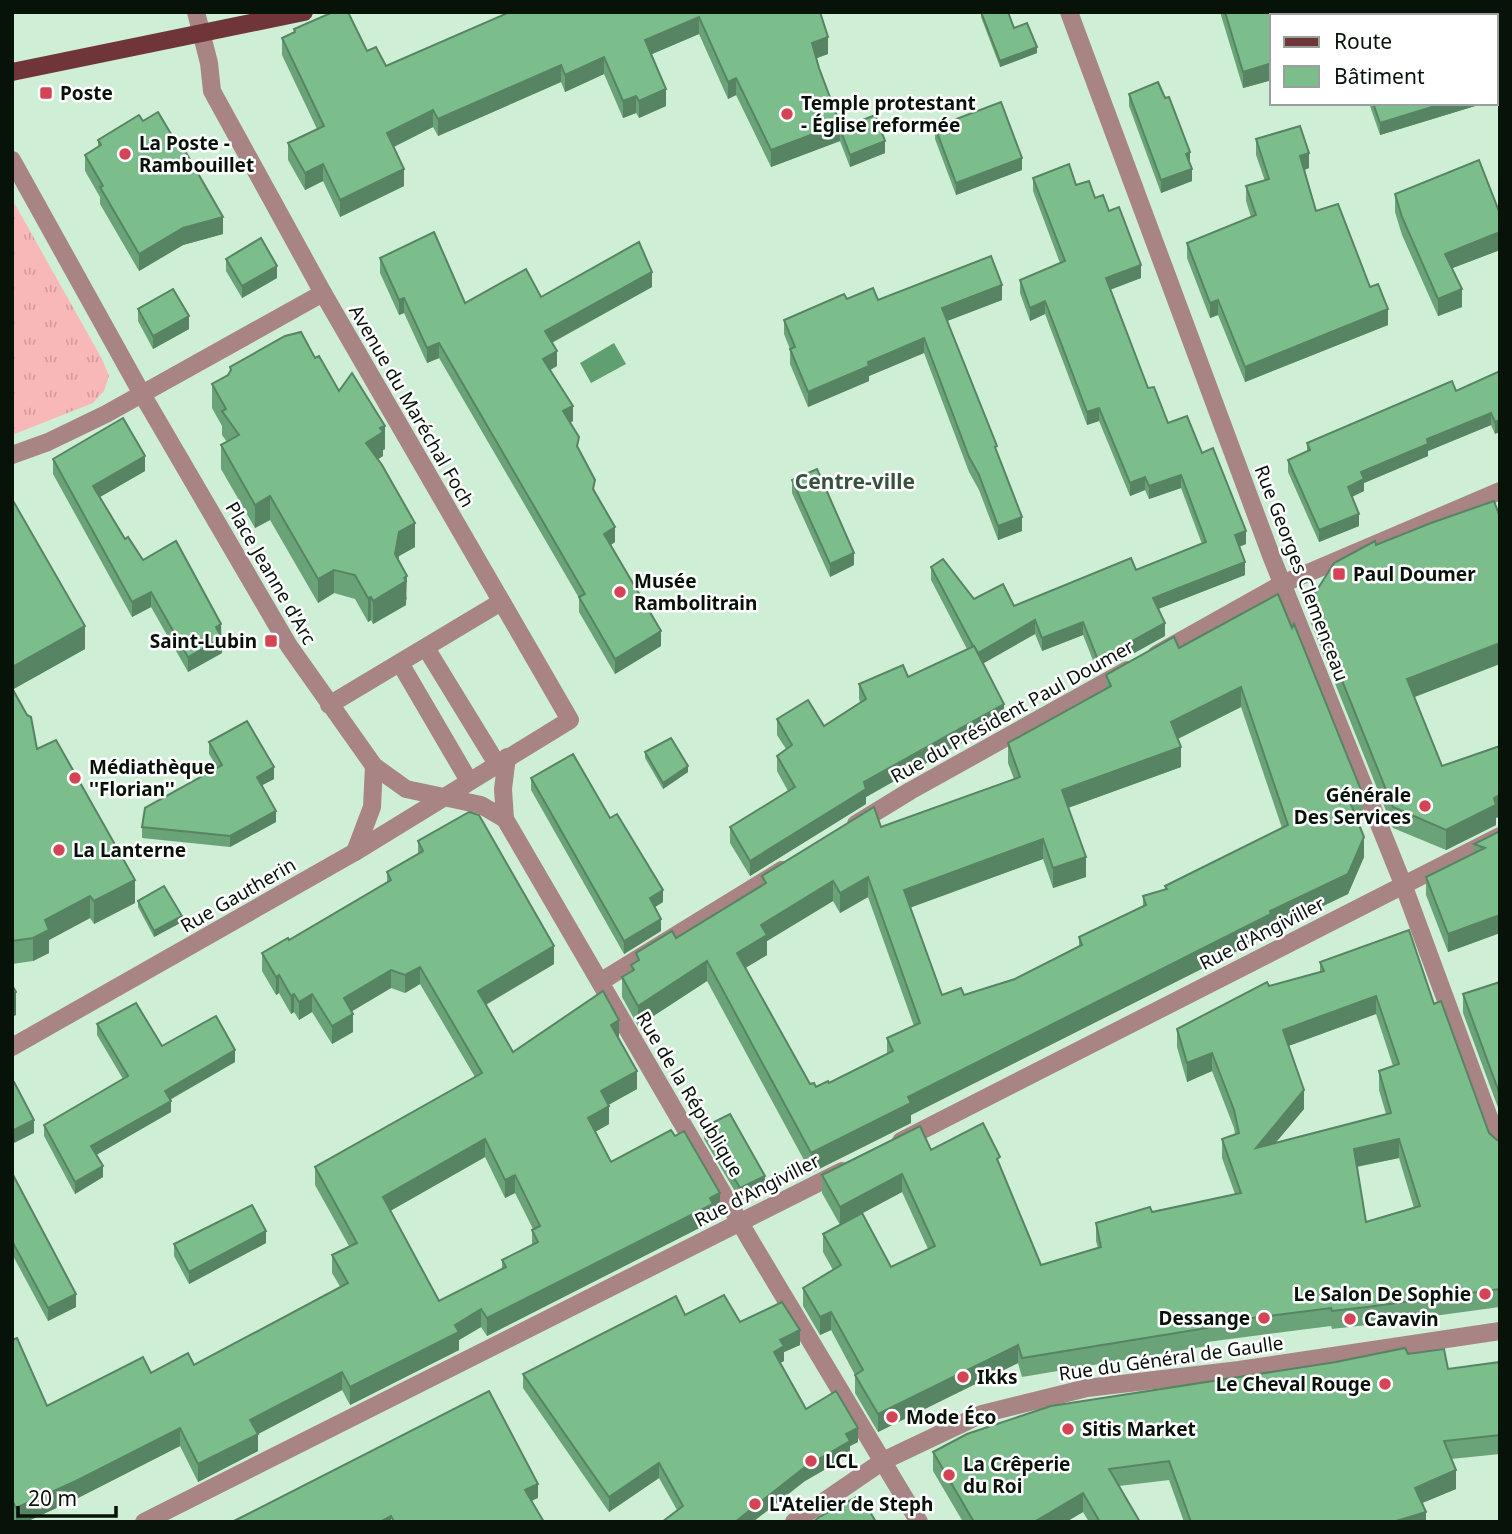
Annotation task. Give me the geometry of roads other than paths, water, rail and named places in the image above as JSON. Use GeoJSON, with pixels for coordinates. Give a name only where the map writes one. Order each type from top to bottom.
{"type":"FeatureCollection","features":[{"type":"Feature","properties":{"kind":"main road"},"geometry":{"type":"LineString","coordinates":[[12,72],[304,12]]}},
{"type":"Feature","properties":{"kind":"street","name":"Avenue du Maréchal Foch"},"geometry":{"type":"LineString","coordinates":[[195,12],[209,63],[212,91],[323,293],[570,720],[475,777]]}},
{"type":"Feature","properties":{"kind":"street","name":"Rue Georges Clemenceau"},"geometry":{"type":"LineString","coordinates":[[1069,12],[1282,583],[1403,884],[1500,1147]]}},
{"type":"Feature","properties":{"kind":"street","name":"Place Jeanne d'Arc"},"geometry":{"type":"LineString","coordinates":[[12,160],[142,394],[299,663],[374,765],[406,789],[444,797]]}},
{"type":"Feature","properties":{"kind":"street"},"geometry":{"type":"LineString","coordinates":[[12,455],[48,442],[142,394],[323,293]]}},
{"type":"Feature","properties":{"kind":"street","name":"Rue du Président Paul Doumer"},"geometry":{"type":"LineString","coordinates":[[840,834],[911,790],[1282,583],[1500,491]]}},
{"type":"Feature","properties":{"kind":"street"},"geometry":{"type":"LineString","coordinates":[[329,705],[501,602]]}},
{"type":"Feature","properties":{"kind":"street"},"geometry":{"type":"LineString","coordinates":[[426,648],[502,760]]}},
{"type":"Feature","properties":{"kind":"street"},"geometry":{"type":"LineString","coordinates":[[400,663],[475,777]]}},
{"type":"Feature","properties":{"kind":"street","name":"Rue de la République"},"geometry":{"type":"LineString","coordinates":[[502,760],[505,819],[919,1522]]}},
{"type":"Feature","properties":{"kind":"street"},"geometry":{"type":"LineString","coordinates":[[355,852],[372,807],[374,765]]}},
{"type":"Feature","properties":{"kind":"street","name":"Rue Gautherin"},"geometry":{"type":"LineString","coordinates":[[12,1047],[355,852],[475,777]]}},
{"type":"Feature","properties":{"kind":"street"},"geometry":{"type":"LineString","coordinates":[[444,797],[481,805],[505,819]]}},
{"type":"Feature","properties":{"kind":"street","name":"Rue d'Angiviller"},"geometry":{"type":"LineString","coordinates":[[881,1151],[1500,836]]}},
{"type":"Feature","properties":{"kind":"street"},"geometry":{"type":"LineString","coordinates":[[600,982],[792,863]]}},
{"type":"Feature","properties":{"kind":"street","name":"Rue d'Angiviller"},"geometry":{"type":"LineString","coordinates":[[144,1522],[856,1164]]}},
{"type":"Feature","properties":{"kind":"street","name":"Rue du Général de Gaulle"},"geometry":{"type":"LineString","coordinates":[[794,1522],[883,1461],[982,1414],[1087,1388],[1239,1370],[1500,1331]]}},
{"type":"Feature","properties":{"kind":"place","name":"Poste"},"geometry":{"type":"Point","coordinates":[46,93]}},
{"type":"Feature","properties":{"kind":"place","name":"Temple protestant - Église reformée"},"geometry":{"type":"Point","coordinates":[787,114]}},
{"type":"Feature","properties":{"kind":"place","name":"La Poste - Rambouillet"},"geometry":{"type":"Point","coordinates":[125,154]}},
{"type":"Feature","properties":{"kind":"place","name":"Paul Doumer"},"geometry":{"type":"Point","coordinates":[1339,574]}},
{"type":"Feature","properties":{"kind":"place","name":"Musée Rambolitrain"},"geometry":{"type":"Point","coordinates":[620,592]}},
{"type":"Feature","properties":{"kind":"place","name":"Saint-Lubin"},"geometry":{"type":"Point","coordinates":[271,641]}},
{"type":"Feature","properties":{"kind":"place","name":"Médiathèque ''Florian''"},"geometry":{"type":"Point","coordinates":[75,778]}},
{"type":"Feature","properties":{"kind":"place","name":"Générale Des Services"},"geometry":{"type":"Point","coordinates":[1425,806]}},
{"type":"Feature","properties":{"kind":"place","name":"La Lanterne"},"geometry":{"type":"Point","coordinates":[59,850]}},
{"type":"Feature","properties":{"kind":"place","name":"Le Salon De Sophie"},"geometry":{"type":"Point","coordinates":[1485,1294]}},
{"type":"Feature","properties":{"kind":"place","name":"Dessange"},"geometry":{"type":"Point","coordinates":[1264,1318]}},
{"type":"Feature","properties":{"kind":"place","name":"Cavavin"},"geometry":{"type":"Point","coordinates":[1350,1319]}},
{"type":"Feature","properties":{"kind":"place","name":"Ikks"},"geometry":{"type":"Point","coordinates":[963,1377]}},
{"type":"Feature","properties":{"kind":"place","name":"Le Cheval Rouge"},"geometry":{"type":"Point","coordinates":[1385,1384]}},
{"type":"Feature","properties":{"kind":"place","name":"Mode Éco"},"geometry":{"type":"Point","coordinates":[892,1417]}},
{"type":"Feature","properties":{"kind":"place","name":"Sitis Market"},"geometry":{"type":"Point","coordinates":[1068,1429]}},
{"type":"Feature","properties":{"kind":"place","name":"LCL"},"geometry":{"type":"Point","coordinates":[811,1461]}},
{"type":"Feature","properties":{"kind":"place","name":"La Crêperie du Roi"},"geometry":{"type":"Point","coordinates":[949,1475]}},
{"type":"Feature","properties":{"kind":"place","name":"L'Atelier de Steph"},"geometry":{"type":"Point","coordinates":[755,1504]}},
{"type":"Feature","properties":{"kind":"district","name":"Centre-ville"},"geometry":{"type":"Point","coordinates":[855,482]}}]}
